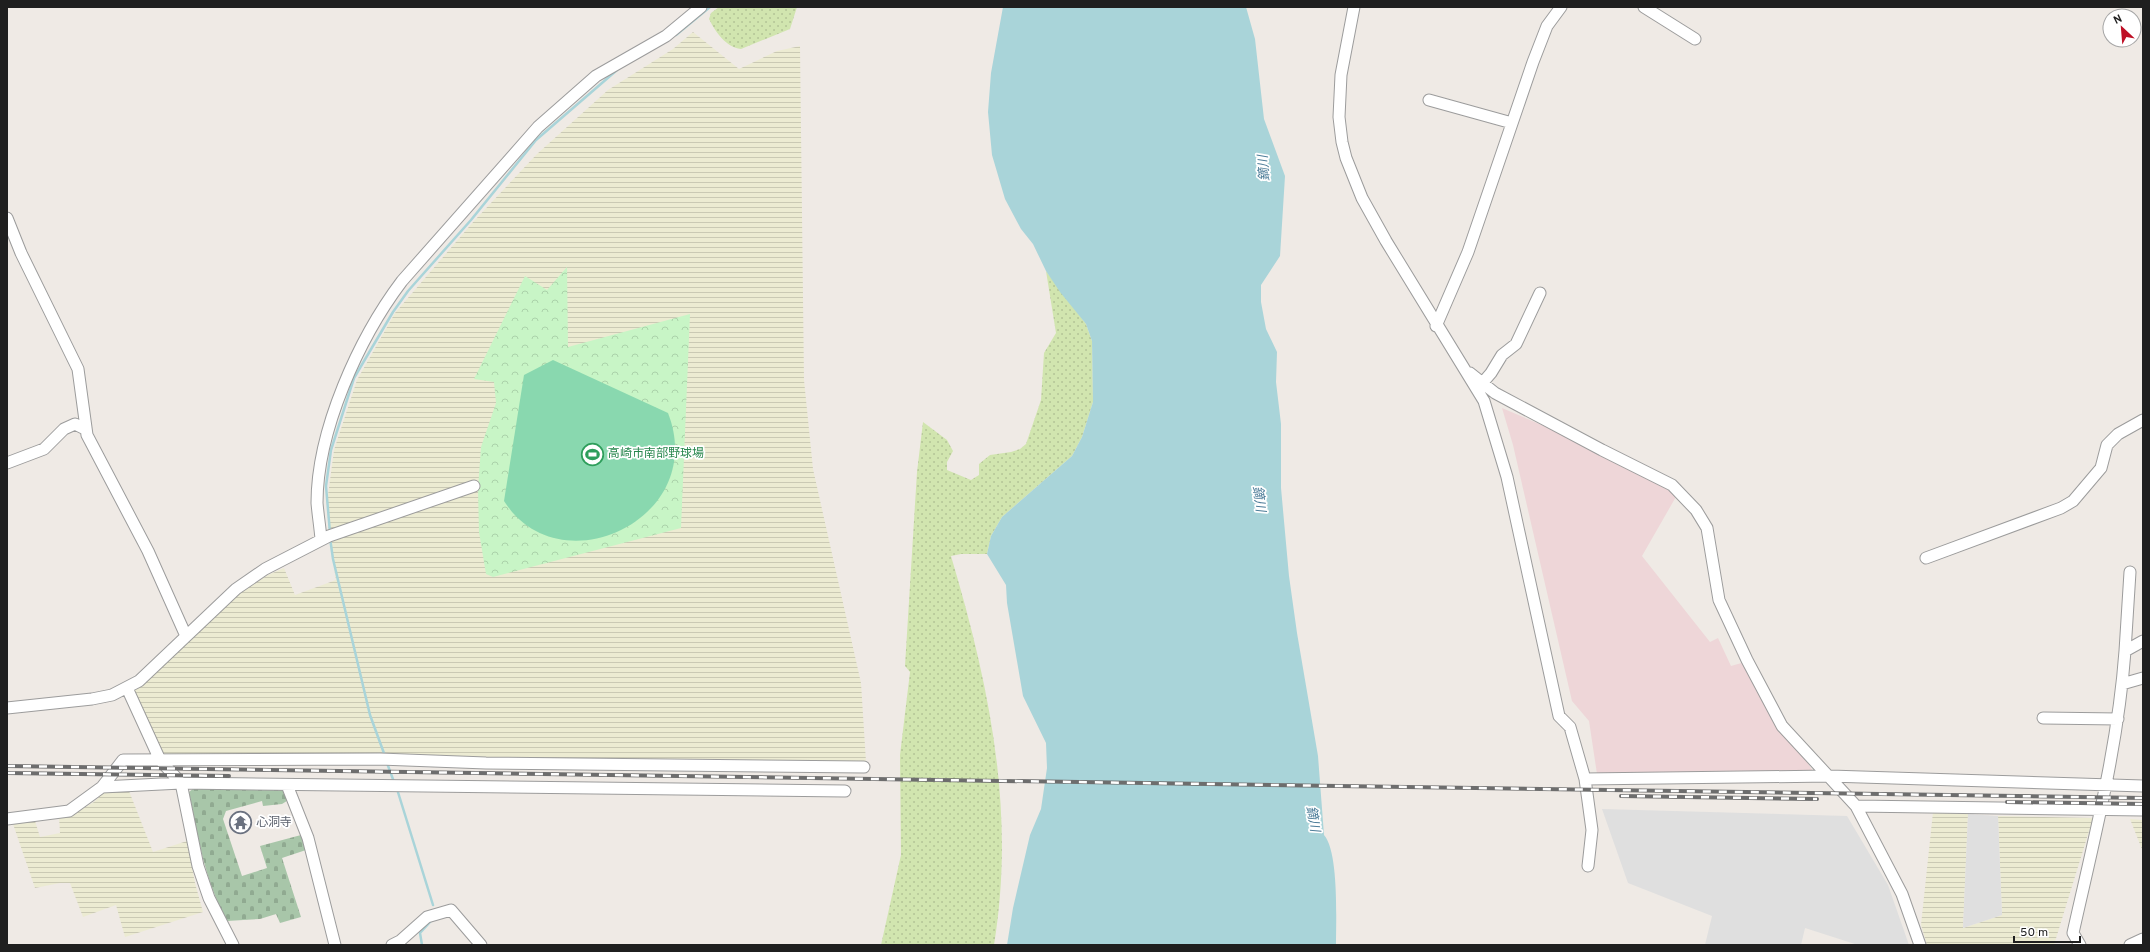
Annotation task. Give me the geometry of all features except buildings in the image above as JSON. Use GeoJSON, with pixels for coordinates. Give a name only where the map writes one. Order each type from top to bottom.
{"type":"FeatureCollection","features":[{"type":"Feature","properties":{"kind":"street"},"geometry":{"type":"LineString","coordinates":[[321,539],[318,503],[325,441],[354,360],[388,298],[538,127],[596,76],[666,36],[701,7]]}},
{"type":"Feature","properties":{"kind":"street"},"geometry":{"type":"LineString","coordinates":[[1354,7],[1341,75],[1339,117],[1342,142],[1362,198],[1436,326],[1463,368],[1480,386],[1595,447],[1672,485],[1696,510],[1707,528],[1718,600],[1747,660],[1782,726],[1830,776],[1856,806],[1902,894],[1920,945]]}},
{"type":"Feature","properties":{"kind":"street"},"geometry":{"type":"LineString","coordinates":[[1436,326],[1468,252],[1547,26],[1561,7]]}},
{"type":"Feature","properties":{"kind":"street"},"geometry":{"type":"LineString","coordinates":[[1644,7],[1695,39]]}},
{"type":"Feature","properties":{"kind":"street"},"geometry":{"type":"LineString","coordinates":[[1429,100],[1512,123]]}},
{"type":"Feature","properties":{"kind":"street"},"geometry":{"type":"LineString","coordinates":[[7,218],[21,253],[78,369],[85,429],[132,523],[148,551],[186,636]]}},
{"type":"Feature","properties":{"kind":"street"},"geometry":{"type":"LineString","coordinates":[[1480,386],[1491,374],[1502,355],[1516,344],[1540,293]]}},
{"type":"Feature","properties":{"kind":"street"},"geometry":{"type":"LineString","coordinates":[[1480,386],[1507,478],[1559,716],[1570,727],[1585,779],[1592,830],[1588,866]]}},
{"type":"Feature","properties":{"kind":"street"},"geometry":{"type":"LineString","coordinates":[[1926,558],[2061,508],[2074,501],[2100,468],[2107,445],[2118,434],[2143,420]]}},
{"type":"Feature","properties":{"kind":"street"},"geometry":{"type":"LineString","coordinates":[[7,463],[44,449],[64,429],[75,424],[85,429]]}},
{"type":"Feature","properties":{"kind":"street"},"geometry":{"type":"LineString","coordinates":[[7,708],[92,699],[112,695],[127,688],[139,681],[248,579],[321,539],[474,486]]}},
{"type":"Feature","properties":{"kind":"street"},"geometry":{"type":"LineString","coordinates":[[2080,945],[2073,933],[2101,809],[2118,719],[2125,651],[2130,572]]}},
{"type":"Feature","properties":{"kind":"street"},"geometry":{"type":"LineString","coordinates":[[2125,651],[2143,641]]}},
{"type":"Feature","properties":{"kind":"street"},"geometry":{"type":"LineString","coordinates":[[2122,684],[2143,678]]}},
{"type":"Feature","properties":{"kind":"street"},"geometry":{"type":"LineString","coordinates":[[127,688],[160,760],[181,783],[198,866],[209,898],[233,945]]}},
{"type":"Feature","properties":{"kind":"street"},"geometry":{"type":"LineString","coordinates":[[2043,718],[2118,719]]}},
{"type":"Feature","properties":{"kind":"street"},"geometry":{"type":"LineString","coordinates":[[7,819],[69,811],[102,787],[123,760],[380,759],[486,763],[864,767]]}},
{"type":"Feature","properties":{"kind":"street"},"geometry":{"type":"LineString","coordinates":[[1585,779],[1830,776],[2143,786]]}},
{"type":"Feature","properties":{"kind":"street"},"geometry":{"type":"LineString","coordinates":[[102,787],[181,783],[845,791]]}},
{"type":"Feature","properties":{"kind":"street"},"geometry":{"type":"LineString","coordinates":[[287,784],[308,838],[335,945]]}},
{"type":"Feature","properties":{"kind":"street"},"geometry":{"type":"LineString","coordinates":[[1856,806],[2143,810]]}},
{"type":"Feature","properties":{"kind":"street"},"geometry":{"type":"LineString","coordinates":[[392,945],[400,941],[427,917],[451,910],[481,945]]}},
{"type":"Feature","properties":{"kind":"street"},"geometry":{"type":"LineString","coordinates":[[2130,945],[2143,939]]}},
{"type":"Feature","properties":{"kind":"shaded area"},"geometry":{"type":"Polygon","coordinates":[[[1502,408],[1601,452],[1677,495],[1642,556],[1710,642],[1718,638],[1731,666],[1745,662],[1814,773],[1597,774],[1589,721],[1572,701],[1513,445],[1502,408]]]}},
{"type":"Feature","properties":{"kind":"shaded area"},"geometry":{"type":"Polygon","coordinates":[[[1602,809],[1847,816],[1888,885],[1909,945],[1858,945],[1805,928],[1801,945],[1705,945],[1712,916],[1628,883],[1602,809]]]}},
{"type":"Feature","properties":{"kind":"shaded area"},"geometry":{"type":"Polygon","coordinates":[[[1968,814],[1998,816],[2002,915],[1963,928],[1968,814]]]}},
{"type":"Feature","properties":{"kind":"green space"},"geometry":{"type":"Polygon","coordinates":[[[719,7],[797,7],[790,29],[741,49],[736,48],[726,42],[709,19],[711,13],[719,7]]]}},
{"type":"Feature","properties":{"kind":"green space"},"geometry":{"type":"Polygon","coordinates":[[[693,32],[739,69],[777,51],[800,46],[804,380],[813,469],[861,683],[866,762],[163,756],[133,691],[240,593],[268,575],[284,568],[295,595],[336,580],[329,536],[327,503],[334,450],[357,380],[395,313],[474,221],[537,154],[608,90],[673,49],[693,32]]]}},
{"type":"Feature","properties":{"kind":"green space"},"geometry":{"type":"Polygon","coordinates":[[[567,267],[568,347],[690,314],[681,528],[493,577],[486,574],[479,532],[478,489],[481,447],[496,403],[494,382],[474,379],[525,276],[547,290],[567,267]]]}},
{"type":"Feature","properties":{"kind":"green space"},"geometry":{"type":"Polygon","coordinates":[[[1046,271],[1086,324],[1092,341],[1093,402],[1082,437],[1072,456],[1002,517],[991,536],[987,554],[961,554],[951,556],[977,652],[995,748],[1000,797],[1002,846],[1000,895],[994,945],[881,945],[901,855],[900,755],[910,672],[905,666],[917,472],[923,422],[947,440],[953,451],[947,462],[947,470],[971,480],[979,475],[979,464],[990,455],[1011,452],[1020,449],[1026,444],[1041,400],[1044,353],[1056,333],[1046,271]]]}},
{"type":"Feature","properties":{"kind":"green space","name":"高崎市南部野球場"},"geometry":{"type":"Polygon","coordinates":[[[553,360],[668,413],[675,451],[668,483],[649,510],[622,529],[591,540],[559,539],[529,527],[504,501],[524,375],[553,360]]]}},
{"type":"Feature","properties":{"kind":"green space"},"geometry":{"type":"Polygon","coordinates":[[[194,788],[284,790],[290,799],[282,804],[263,806],[262,801],[226,811],[223,819],[242,876],[267,868],[260,846],[301,835],[306,850],[282,858],[301,917],[280,923],[276,914],[260,919],[227,921],[219,906],[203,858],[189,792],[194,788]]]}},
{"type":"Feature","properties":{"kind":"green space"},"geometry":{"type":"Polygon","coordinates":[[[129,791],[153,852],[187,841],[195,883],[203,912],[125,937],[116,905],[83,917],[70,883],[60,883],[35,888],[13,824],[35,821],[40,837],[60,833],[59,817],[77,812],[94,802],[104,792],[129,791]]]}},
{"type":"Feature","properties":{"kind":"green space"},"geometry":{"type":"Polygon","coordinates":[[[1933,812],[1968,814],[1963,928],[2002,915],[1998,816],[2093,818],[2054,945],[1927,945],[1921,925],[1933,812]]]}},
{"type":"Feature","properties":{"kind":"green space"},"geometry":{"type":"Polygon","coordinates":[[[2130,819],[2143,820],[2143,852],[2130,819]]]}},
{"type":"Feature","properties":{"kind":"water","name":"鏑川"},"geometry":{"type":"Polygon","coordinates":[[[1003,7],[1246,7],[1255,39],[1264,119],[1285,176],[1280,256],[1261,285],[1261,302],[1266,329],[1277,352],[1276,382],[1281,424],[1281,488],[1289,576],[1318,756],[1324,835],[1329,844],[1334,871],[1336,887],[1336,945],[1007,945],[1013,908],[1030,835],[1041,809],[1047,768],[1046,743],[1023,696],[1007,603],[1006,585],[987,554],[991,536],[1002,517],[1072,456],[1082,437],[1093,402],[1092,341],[1086,324],[1060,292],[1046,271],[1033,244],[1021,229],[1005,199],[992,155],[988,112],[991,73],[1003,7]]]}},
{"type":"Feature","properties":{"kind":"waterway"},"geometry":{"type":"LineString","coordinates":[[676,35],[710,7]]}},
{"type":"Feature","properties":{"kind":"waterway"},"geometry":{"type":"LineString","coordinates":[[330,533],[326,486],[331,450],[354,378],[393,312],[408,291],[471,220],[536,140],[617,70]]}},
{"type":"Feature","properties":{"kind":"waterway"},"geometry":{"type":"LineString","coordinates":[[330,538],[333,559],[370,715],[385,756]]}},
{"type":"Feature","properties":{"kind":"waterway"},"geometry":{"type":"LineString","coordinates":[[387,763],[394,782]]}},
{"type":"Feature","properties":{"kind":"waterway"},"geometry":{"type":"LineString","coordinates":[[397,789],[433,905]]}},
{"type":"Feature","properties":{"kind":"waterway"},"geometry":{"type":"LineString","coordinates":[[422,945],[420,933],[431,921]]}},
{"type":"Feature","properties":{"kind":"railway"},"geometry":{"type":"LineString","coordinates":[[7,766],[2143,798]]}},
{"type":"Feature","properties":{"kind":"railway"},"geometry":{"type":"LineString","coordinates":[[7,773],[229,776]]}},
{"type":"Feature","properties":{"kind":"railway"},"geometry":{"type":"LineString","coordinates":[[1621,796],[1817,799]]}},
{"type":"Feature","properties":{"kind":"railway"},"geometry":{"type":"LineString","coordinates":[[2007,802],[2143,804]]}},
{"type":"Feature","properties":{"kind":"place","name":"高崎市南部野球場"},"geometry":{"type":"Point","coordinates":[593,454]}},
{"type":"Feature","properties":{"kind":"place","name":"心洞寺"},"geometry":{"type":"Point","coordinates":[241,823]}}]}
